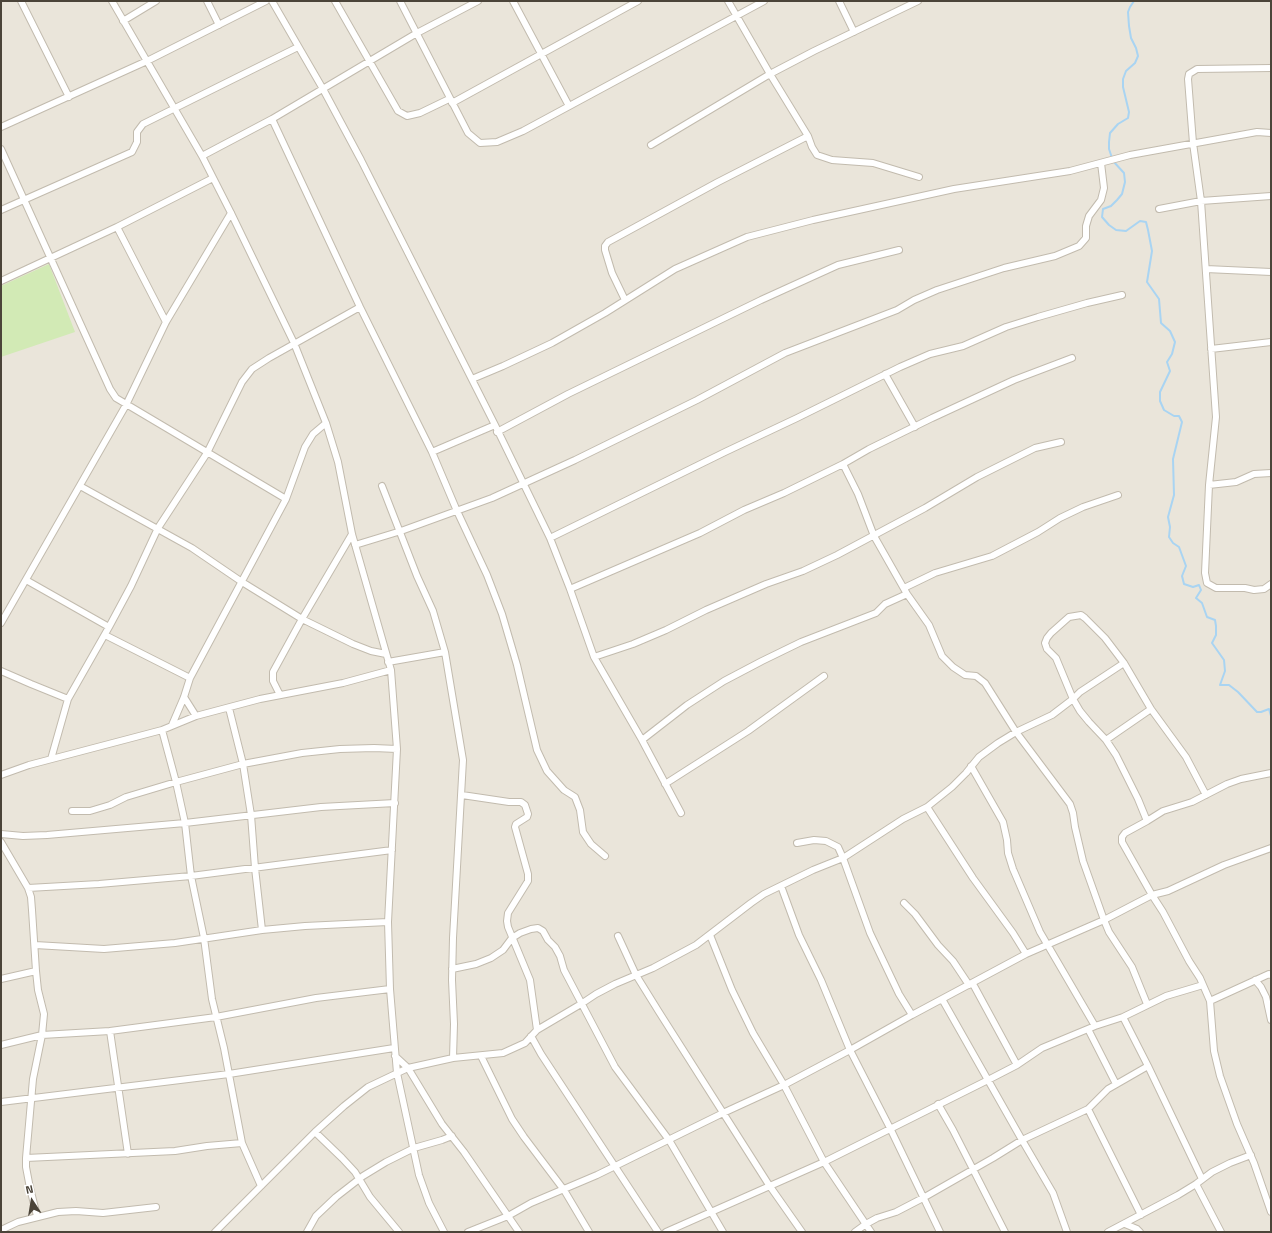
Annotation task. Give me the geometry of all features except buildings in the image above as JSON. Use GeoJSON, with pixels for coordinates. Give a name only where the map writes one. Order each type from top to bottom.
{"type":"FeatureCollection","features":[{"type":"Feature","properties":{"kind":"street"},"geometry":{"type":"LineString","coordinates":[[21,1],[69,97]]}},
{"type":"Feature","properties":{"kind":"street"},"geometry":{"type":"LineString","coordinates":[[112,1],[202,156],[231,213],[294,343],[326,423],[338,462],[352,534],[391,670],[397,749],[388,922],[390,989],[397,1073],[419,1175],[429,1203],[444,1232]]}},
{"type":"Feature","properties":{"kind":"street"},"geometry":{"type":"LineString","coordinates":[[123,21],[156,1]]}},
{"type":"Feature","properties":{"kind":"street"},"geometry":{"type":"LineString","coordinates":[[207,1],[219,25]]}},
{"type":"Feature","properties":{"kind":"street"},"geometry":{"type":"LineString","coordinates":[[1,127],[147,61],[266,1]]}},
{"type":"Feature","properties":{"kind":"street"},"geometry":{"type":"LineString","coordinates":[[272,1],[323,89],[361,160],[472,379],[550,538],[594,657],[642,740],[681,813]]}},
{"type":"Feature","properties":{"kind":"street"},"geometry":{"type":"LineString","coordinates":[[335,1],[398,111],[407,116],[420,113],[451,101],[638,1]]}},
{"type":"Feature","properties":{"kind":"street"},"geometry":{"type":"LineString","coordinates":[[400,1],[468,133],[480,143],[497,142],[523,131],[764,1]]}},
{"type":"Feature","properties":{"kind":"street"},"geometry":{"type":"LineString","coordinates":[[202,156],[272,119],[417,33],[478,1]]}},
{"type":"Feature","properties":{"kind":"street"},"geometry":{"type":"LineString","coordinates":[[513,1],[569,106]]}},
{"type":"Feature","properties":{"kind":"street"},"geometry":{"type":"LineString","coordinates":[[728,1],[808,136],[817,155],[832,160],[873,163],[919,177]]}},
{"type":"Feature","properties":{"kind":"street"},"geometry":{"type":"LineString","coordinates":[[839,1],[854,32]]}},
{"type":"Feature","properties":{"kind":"street"},"geometry":{"type":"LineString","coordinates":[[651,145],[770,74],[918,1]]}},
{"type":"Feature","properties":{"kind":"street"},"geometry":{"type":"LineString","coordinates":[[1,210],[132,152],[137,142],[137,132],[143,124],[298,47]]}},
{"type":"Feature","properties":{"kind":"street"},"geometry":{"type":"LineString","coordinates":[[1271,68],[1197,69],[1189,74],[1188,79],[1192,143],[1201,201],[1216,416],[1209,485],[1205,573],[1208,583],[1216,588],[1245,588],[1254,590],[1264,589],[1271,584]]}},
{"type":"Feature","properties":{"kind":"street"},"geometry":{"type":"LineString","coordinates":[[272,119],[360,307],[432,452],[456,511],[487,575],[502,614],[517,665],[537,750],[546,771],[564,790],[574,797],[580,810],[583,832],[591,844],[605,856]]}},
{"type":"Feature","properties":{"kind":"street"},"geometry":{"type":"LineString","coordinates":[[472,379],[552,343],[605,313],[675,269],[747,237],[954,189],[1070,170],[1117,158],[1192,143],[1257,132],[1271,133]]}},
{"type":"Feature","properties":{"kind":"street"},"geometry":{"type":"LineString","coordinates":[[625,300],[612,273],[605,250],[605,246],[608,242],[704,189],[808,136]]}},
{"type":"Feature","properties":{"kind":"street"},"geometry":{"type":"LineString","coordinates":[[1,149],[110,389],[116,398],[286,499]]}},
{"type":"Feature","properties":{"kind":"street"},"geometry":{"type":"LineString","coordinates":[[355,545],[401,531],[492,498],[575,460],[682,407],[785,353],[897,310],[914,300],[937,290],[1004,268],[1055,256],[1079,246],[1086,238],[1086,226],[1089,216],[1101,200],[1104,188],[1101,163]]}},
{"type":"Feature","properties":{"kind":"street"},"geometry":{"type":"LineString","coordinates":[[1,281],[117,227],[213,178]]}},
{"type":"Feature","properties":{"kind":"street"},"geometry":{"type":"LineString","coordinates":[[1159,209],[1201,201],[1271,196]]}},
{"type":"Feature","properties":{"kind":"street"},"geometry":{"type":"LineString","coordinates":[[1,623],[126,405],[166,322],[231,213]]}},
{"type":"Feature","properties":{"kind":"street"},"geometry":{"type":"LineString","coordinates":[[117,227],[166,322]]}},
{"type":"Feature","properties":{"kind":"street"},"geometry":{"type":"LineString","coordinates":[[497,432],[568,394],[761,300],[838,265],[899,250]]}},
{"type":"Feature","properties":{"kind":"street"},"geometry":{"type":"LineString","coordinates":[[1206,269],[1271,272]]}},
{"type":"Feature","properties":{"kind":"street"},"geometry":{"type":"LineString","coordinates":[[550,538],[885,374],[930,354],[963,346],[1006,327],[1087,303],[1122,295]]}},
{"type":"Feature","properties":{"kind":"street"},"geometry":{"type":"LineString","coordinates":[[51,759],[68,699],[110,627],[158,528],[207,453],[242,382],[252,370],[294,343],[360,307]]}},
{"type":"Feature","properties":{"kind":"street"},"geometry":{"type":"LineString","coordinates":[[1211,349],[1271,342]]}},
{"type":"Feature","properties":{"kind":"street"},"geometry":{"type":"LineString","coordinates":[[570,589],[700,533],[744,510],[784,493],[870,449],[1014,380],[1072,358]]}},
{"type":"Feature","properties":{"kind":"street"},"geometry":{"type":"LineString","coordinates":[[885,374],[915,427]]}},
{"type":"Feature","properties":{"kind":"street"},"geometry":{"type":"LineString","coordinates":[[172,725],[190,678],[286,499],[305,447],[314,434],[326,423]]}},
{"type":"Feature","properties":{"kind":"street"},"geometry":{"type":"LineString","coordinates":[[432,452],[495,425]]}},
{"type":"Feature","properties":{"kind":"street"},"geometry":{"type":"LineString","coordinates":[[594,657],[633,644],[766,584],[803,571],[874,536],[977,478],[1035,448],[1062,442]]}},
{"type":"Feature","properties":{"kind":"street"},"geometry":{"type":"LineString","coordinates":[[843,464],[858,494],[874,536],[905,591],[929,625],[942,656],[953,667],[965,675],[976,676],[985,683],[1016,732],[1070,804],[1083,861],[1104,920],[1109,932],[1132,966],[1147,1004]]}},
{"type":"Feature","properties":{"kind":"street"},"geometry":{"type":"LineString","coordinates":[[1209,485],[1236,482],[1254,474],[1271,473]]}},
{"type":"Feature","properties":{"kind":"street"},"geometry":{"type":"LineString","coordinates":[[80,486],[158,528],[208,558],[242,582],[302,619],[352,644],[371,651],[386,654]]}},
{"type":"Feature","properties":{"kind":"street"},"geometry":{"type":"LineString","coordinates":[[382,486],[401,531],[417,576],[433,611],[445,652],[464,760],[453,938],[453,1058]]}},
{"type":"Feature","properties":{"kind":"street"},"geometry":{"type":"LineString","coordinates":[[642,740],[687,705],[724,681],[762,661],[801,642],[876,613],[885,604],[935,573],[992,556],[1038,532],[1060,518],[1083,507],[1118,495]]}},
{"type":"Feature","properties":{"kind":"street"},"geometry":{"type":"LineString","coordinates":[[280,695],[273,680],[273,672],[352,534]]}},
{"type":"Feature","properties":{"kind":"street"},"geometry":{"type":"LineString","coordinates":[[26,580],[110,627]]}},
{"type":"Feature","properties":{"kind":"street"},"geometry":{"type":"LineString","coordinates":[[1147,821],[1121,764],[1106,740],[1080,711],[1073,699],[1056,658],[1047,649],[1045,643],[1047,638],[1069,617],[1081,614],[1105,638],[1124,663],[1151,709],[1186,757],[1206,795]]}},
{"type":"Feature","properties":{"kind":"street"},"geometry":{"type":"LineString","coordinates":[[105,635],[190,678]]}},
{"type":"Feature","properties":{"kind":"street"},"geometry":{"type":"LineString","coordinates":[[388,662],[445,652]]}},
{"type":"Feature","properties":{"kind":"street"},"geometry":{"type":"LineString","coordinates":[[216,1232],[315,1132],[368,1087],[408,1068],[453,1058],[503,1053],[525,1043],[537,1030],[609,987],[683,953],[710,936],[764,894],[806,873],[843,858],[926,807],[952,787],[979,757],[998,743],[1016,732],[1052,715],[1080,692],[1124,663]]}},
{"type":"Feature","properties":{"kind":"street"},"geometry":{"type":"LineString","coordinates":[[1,775],[29,765],[162,730],[196,716],[260,699],[343,682],[391,670]]}},
{"type":"Feature","properties":{"kind":"street"},"geometry":{"type":"LineString","coordinates":[[1,671],[68,699]]}},
{"type":"Feature","properties":{"kind":"street"},"geometry":{"type":"LineString","coordinates":[[665,784],[748,731],[824,676]]}},
{"type":"Feature","properties":{"kind":"street"},"geometry":{"type":"LineString","coordinates":[[184,697],[196,716]]}},
{"type":"Feature","properties":{"kind":"street"},"geometry":{"type":"LineString","coordinates":[[229,708],[243,764],[251,815],[262,930]]}},
{"type":"Feature","properties":{"kind":"street"},"geometry":{"type":"LineString","coordinates":[[1106,740],[1151,709]]}},
{"type":"Feature","properties":{"kind":"street"},"geometry":{"type":"LineString","coordinates":[[162,730],[185,822],[191,876],[204,938],[212,999],[229,1074],[237,1122],[242,1143],[261,1186]]}},
{"type":"Feature","properties":{"kind":"street"},"geometry":{"type":"LineString","coordinates":[[72,811],[90,811],[110,805],[126,797],[243,764],[302,753],[340,749],[397,749]]}},
{"type":"Feature","properties":{"kind":"street"},"geometry":{"type":"LineString","coordinates":[[971,766],[1003,822],[1008,853],[1013,869],[1040,932],[1049,945],[1095,1026]]}},
{"type":"Feature","properties":{"kind":"street"},"geometry":{"type":"LineString","coordinates":[[1271,773],[1241,779],[1227,784],[1183,806],[1163,811],[1125,833],[1122,837],[1122,842],[1163,912],[1203,985],[1210,1001],[1214,1051],[1220,1076],[1237,1124],[1268,1193],[1271,1212]]}},
{"type":"Feature","properties":{"kind":"street"},"geometry":{"type":"LineString","coordinates":[[462,794],[509,802],[521,802],[525,805],[528,814],[516,824],[515,827],[528,874],[528,881],[508,913],[507,921],[512,938],[530,980],[537,1030]]}},
{"type":"Feature","properties":{"kind":"street"},"geometry":{"type":"LineString","coordinates":[[1,834],[23,836],[47,835],[321,807],[395,802]]}},
{"type":"Feature","properties":{"kind":"street"},"geometry":{"type":"LineString","coordinates":[[926,807],[1026,954]]}},
{"type":"Feature","properties":{"kind":"street"},"geometry":{"type":"LineString","coordinates":[[797,843],[814,840],[826,841],[838,847],[870,933],[899,994],[912,1015]]}},
{"type":"Feature","properties":{"kind":"street"},"geometry":{"type":"LineString","coordinates":[[1,842],[28,888],[31,898],[38,990],[44,1014],[42,1035],[33,1080],[26,1158],[30,1188],[37,1216]]}},
{"type":"Feature","properties":{"kind":"street"},"geometry":{"type":"LineString","coordinates":[[468,1232],[508,1216],[531,1203],[597,1175],[723,1113],[784,1085],[1026,954],[1104,920],[1152,895],[1168,891],[1224,864],[1271,848]]}},
{"type":"Feature","properties":{"kind":"street"},"geometry":{"type":"LineString","coordinates":[[28,888],[99,884],[191,876],[392,850]]}},
{"type":"Feature","properties":{"kind":"street"},"geometry":{"type":"LineString","coordinates":[[781,886],[799,935],[821,980],[850,1050],[890,1128],[940,1232]]}},
{"type":"Feature","properties":{"kind":"street"},"geometry":{"type":"LineString","coordinates":[[904,903],[915,914],[938,945],[971,984],[1017,1065]]}},
{"type":"Feature","properties":{"kind":"street"},"geometry":{"type":"LineString","coordinates":[[35,945],[104,949],[175,943],[262,930],[313,925],[388,922]]}},
{"type":"Feature","properties":{"kind":"street"},"geometry":{"type":"LineString","coordinates":[[452,969],[476,964],[491,958],[503,950],[512,938],[520,933],[538,928],[543,931],[560,956],[564,970],[615,1067],[669,1140],[723,1232]]}},
{"type":"Feature","properties":{"kind":"street"},"geometry":{"type":"LineString","coordinates":[[618,936],[636,975],[769,1185],[802,1232]]}},
{"type":"Feature","properties":{"kind":"street"},"geometry":{"type":"LineString","coordinates":[[710,936],[718,959],[753,1033],[784,1085],[824,1162],[871,1232]]}},
{"type":"Feature","properties":{"kind":"street"},"geometry":{"type":"LineString","coordinates":[[1,979],[36,971]]}},
{"type":"Feature","properties":{"kind":"street"},"geometry":{"type":"LineString","coordinates":[[1210,1001],[1269,974],[1271,975]]}},
{"type":"Feature","properties":{"kind":"street"},"geometry":{"type":"LineString","coordinates":[[1256,980],[1266,997],[1271,1020]]}},
{"type":"Feature","properties":{"kind":"street"},"geometry":{"type":"LineString","coordinates":[[666,1232],[769,1185],[824,1162],[1017,1065],[1042,1048],[1088,1028],[1123,1017],[1166,996],[1203,985]]}},
{"type":"Feature","properties":{"kind":"street"},"geometry":{"type":"LineString","coordinates":[[1,1046],[42,1035],[110,1031],[216,1017],[316,998],[390,989]]}},
{"type":"Feature","properties":{"kind":"street"},"geometry":{"type":"LineString","coordinates":[[942,999],[1053,1193],[1067,1232]]}},
{"type":"Feature","properties":{"kind":"street"},"geometry":{"type":"LineString","coordinates":[[1123,1017],[1202,1179]]}},
{"type":"Feature","properties":{"kind":"street"},"geometry":{"type":"LineString","coordinates":[[1088,1028],[1116,1084]]}},
{"type":"Feature","properties":{"kind":"street"},"geometry":{"type":"LineString","coordinates":[[110,1031],[128,1154]]}},
{"type":"Feature","properties":{"kind":"street"},"geometry":{"type":"LineString","coordinates":[[531,1036],[541,1054],[615,1166],[636,1201],[658,1232]]}},
{"type":"Feature","properties":{"kind":"street"},"geometry":{"type":"LineString","coordinates":[[1,1102],[229,1074],[394,1048]]}},
{"type":"Feature","properties":{"kind":"street"},"geometry":{"type":"LineString","coordinates":[[395,1056],[408,1068],[442,1124],[464,1152],[519,1232]]}},
{"type":"Feature","properties":{"kind":"street"},"geometry":{"type":"LineString","coordinates":[[481,1056],[512,1120],[564,1190],[589,1232]]}},
{"type":"Feature","properties":{"kind":"street"},"geometry":{"type":"LineString","coordinates":[[855,1232],[877,1218],[896,1212],[923,1198],[1022,1140],[1088,1109],[1108,1089],[1148,1066]]}},
{"type":"Feature","properties":{"kind":"street"},"geometry":{"type":"LineString","coordinates":[[938,1104],[1005,1232]]}},
{"type":"Feature","properties":{"kind":"street"},"geometry":{"type":"LineString","coordinates":[[1088,1109],[1141,1215]]}},
{"type":"Feature","properties":{"kind":"street"},"geometry":{"type":"LineString","coordinates":[[315,1132],[342,1158],[359,1179],[370,1197],[399,1232]]}},
{"type":"Feature","properties":{"kind":"street"},"geometry":{"type":"LineString","coordinates":[[307,1232],[316,1216],[336,1197],[359,1179],[386,1162],[414,1148],[452,1136]]}},
{"type":"Feature","properties":{"kind":"street"},"geometry":{"type":"LineString","coordinates":[[26,1158],[175,1151],[242,1143]]}},
{"type":"Feature","properties":{"kind":"street"},"geometry":{"type":"LineString","coordinates":[[1108,1232],[1196,1184],[1212,1172],[1251,1155]]}},
{"type":"Feature","properties":{"kind":"street"},"geometry":{"type":"LineString","coordinates":[[1196,1184],[1221,1232]]}},
{"type":"Feature","properties":{"kind":"street"},"geometry":{"type":"LineString","coordinates":[[1,1230],[18,1222],[37,1216],[76,1211],[103,1213],[156,1207]]}},
{"type":"Feature","properties":{"kind":"street"},"geometry":{"type":"LineString","coordinates":[[1125,1224],[1137,1229],[1140,1232]]}},
{"type":"Feature","properties":{"kind":"shaded area"},"geometry":{"type":"Polygon","coordinates":[[[1,1],[1271,1],[1271,1232],[1,1232],[1,1]]]}},
{"type":"Feature","properties":{"kind":"green space"},"geometry":{"type":"Polygon","coordinates":[[[49,264],[75,332],[1,357],[1,286],[49,264]]]}},
{"type":"Feature","properties":{"kind":"waterway"},"geometry":{"type":"LineString","coordinates":[[1134,1],[1128,12],[1129,26],[1131,38],[1138,56],[1135,63],[1126,71],[1123,79],[1123,87],[1129,112],[1128,118],[1118,124],[1110,133],[1109,142],[1109,149],[1113,161],[1124,173],[1125,182],[1122,194],[1111,206],[1103,209],[1102,217],[1116,230],[1126,231],[1140,221],[1146,222],[1152,251],[1147,282],[1159,299],[1161,323],[1170,331],[1175,342],[1172,354],[1167,362],[1170,371],[1160,392],[1160,401],[1164,410],[1174,416],[1179,416],[1182,422],[1173,459],[1174,495],[1168,517],[1170,527],[1169,537],[1173,543],[1179,547],[1186,566],[1182,576],[1184,584],[1193,587],[1199,585],[1201,590],[1196,598],[1202,603],[1207,617],[1215,620],[1216,635],[1212,643],[1224,660],[1225,671],[1220,685],[1229,685],[1238,692],[1257,712],[1269,709],[1271,716]]}}]}
